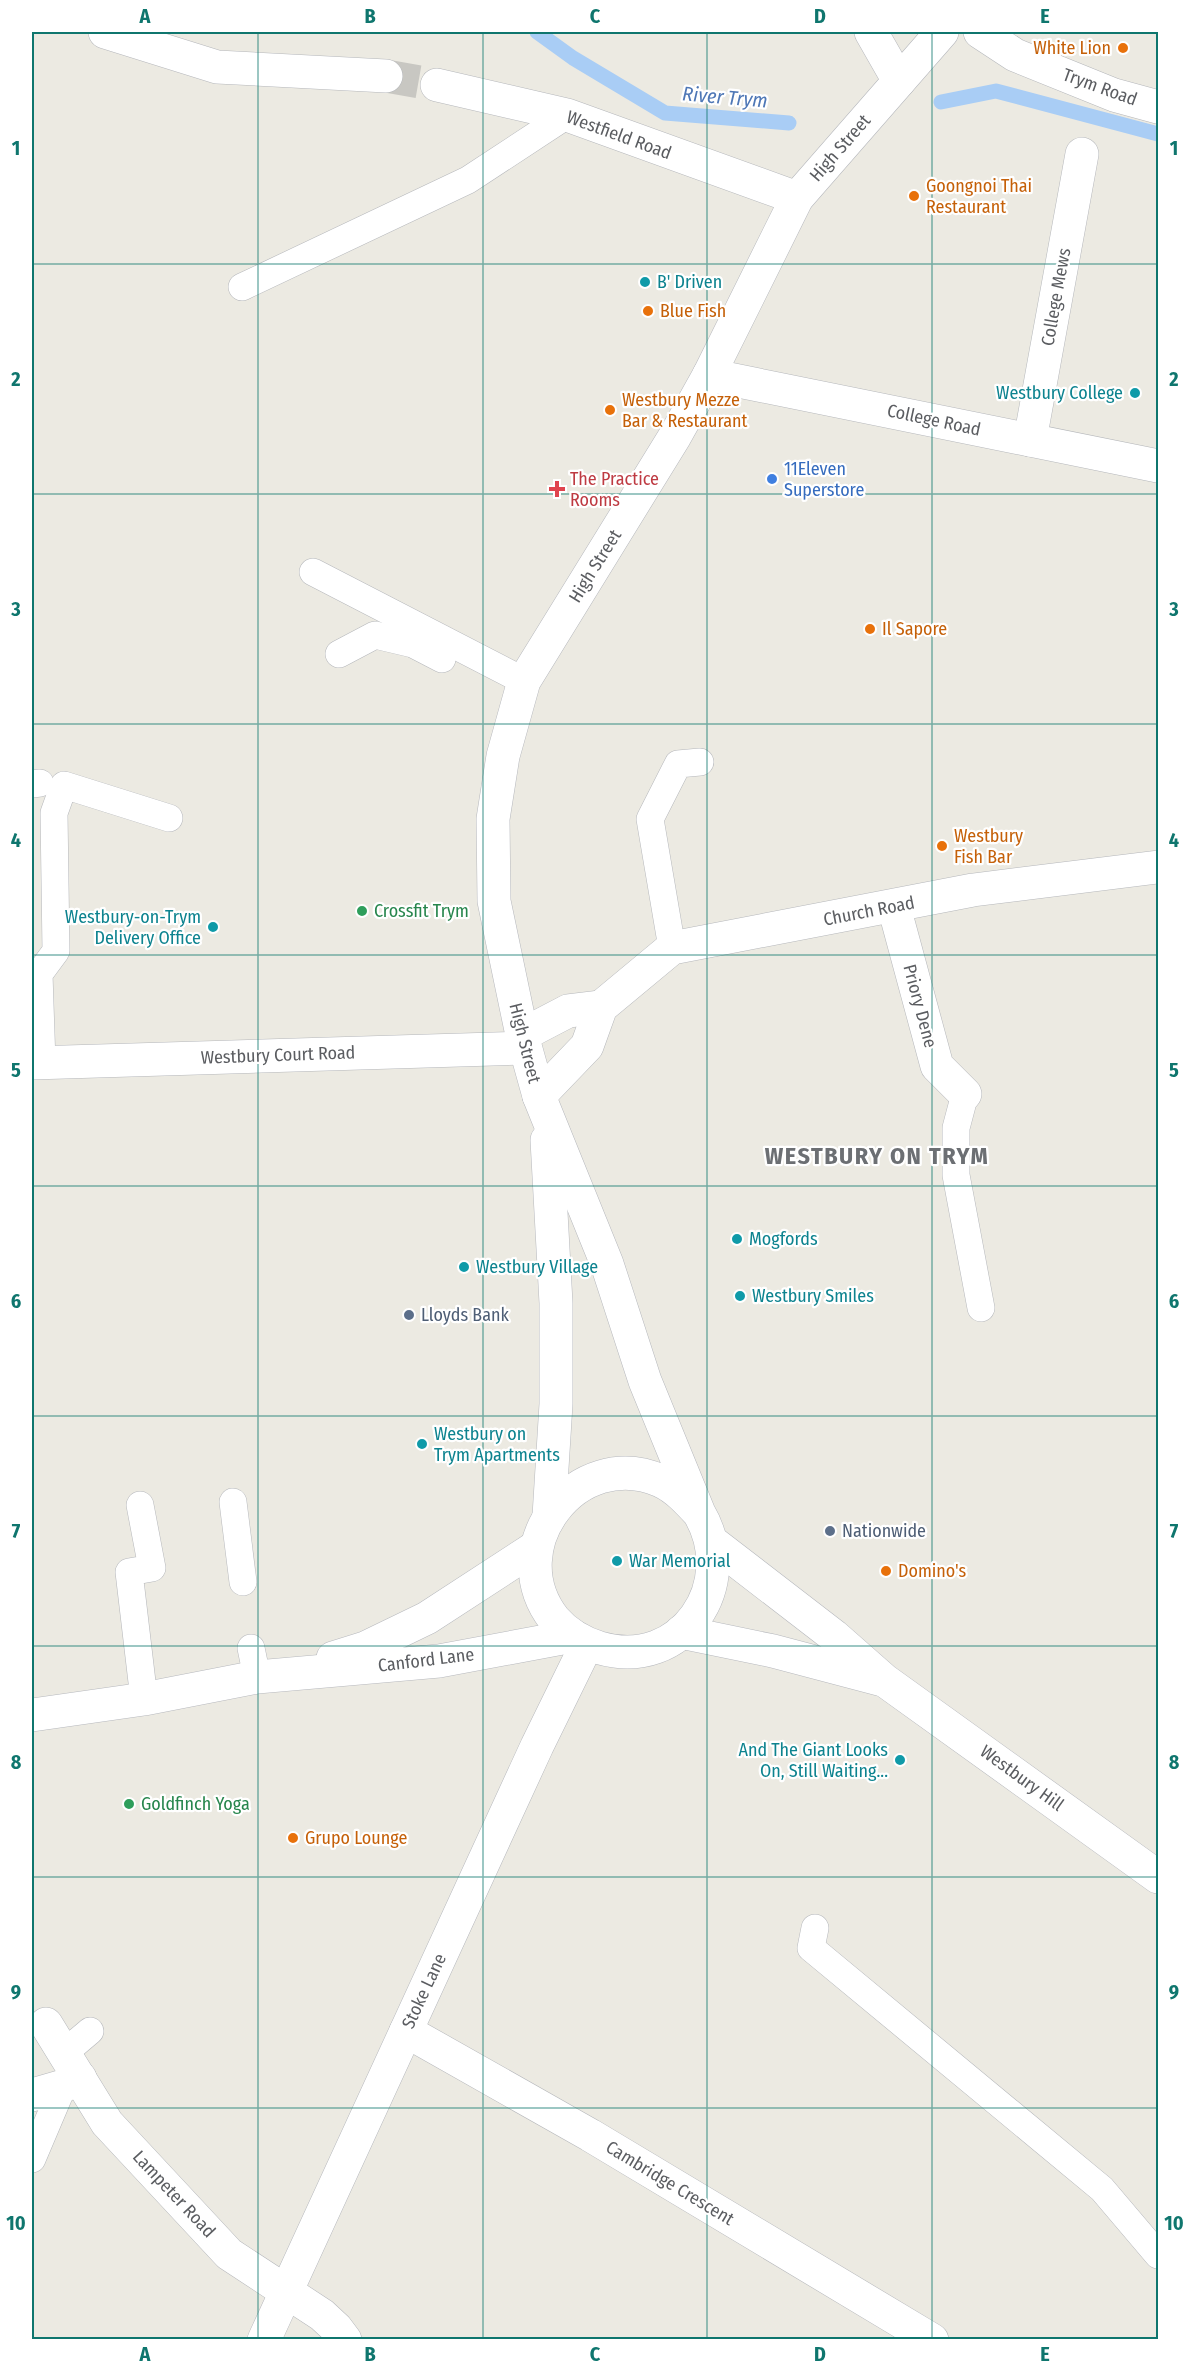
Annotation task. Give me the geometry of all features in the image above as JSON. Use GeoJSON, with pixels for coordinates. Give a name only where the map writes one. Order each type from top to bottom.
{"type":"FeatureCollection","features":[{"type":"Feature","properties":{"kind":"street"},"geometry":{"type":"LineString","coordinates":[[105,32],[217,66],[386,76]]}},
{"type":"Feature","properties":{"kind":"street"},"geometry":{"type":"LineString","coordinates":[[871,32],[899,81]]}},
{"type":"Feature","properties":{"kind":"street","name":"High Street"},"geometry":{"type":"LineString","coordinates":[[699,1513],[682,1494],[660,1481],[636,1474],[610,1475],[586,1482],[565,1497],[549,1516],[536,1547],[536,1573],[542,1597],[555,1619],[580,1640],[611,1651],[636,1652],[660,1645],[681,1632],[699,1614],[710,1591],[714,1567],[712,1542],[707,1527],[699,1513],[645,1381],[607,1264],[542,1104],[523,1041],[494,901],[493,819],[503,756],[521,690],[675,436],[709,375],[797,198],[942,32]]}},
{"type":"Feature","properties":{"kind":"street","name":"Trym Road"},"geometry":{"type":"LineString","coordinates":[[980,32],[1015,55],[1114,95],[1158,107]]}},
{"type":"Feature","properties":{"kind":"street","name":"Westfield Road"},"geometry":{"type":"LineString","coordinates":[[437,85],[567,115],[797,198]]}},
{"type":"Feature","properties":{"kind":"street","name":"College Mews"},"geometry":{"type":"LineString","coordinates":[[1030,440],[1082,154]]}},
{"type":"Feature","properties":{"kind":"street","name":"College Road"},"geometry":{"type":"LineString","coordinates":[[709,375],[1158,466]]}},
{"type":"Feature","properties":{"kind":"street","name":"Church Road"},"geometry":{"type":"LineString","coordinates":[[601,1007],[672,948],[973,890],[1158,867]]}},
{"type":"Feature","properties":{"kind":"street","name":"Priory Dene"},"geometry":{"type":"LineString","coordinates":[[894,907],[937,1066],[966,1094]]}},
{"type":"Feature","properties":{"kind":"street"},"geometry":{"type":"LineString","coordinates":[[523,1041],[567,1011],[601,1007],[587,1046],[542,1104]]}},
{"type":"Feature","properties":{"kind":"street","name":"Westbury Court Road"},"geometry":{"type":"LineString","coordinates":[[37,1063],[523,1041]]}},
{"type":"Feature","properties":{"kind":"street","name":"High Street"},"geometry":{"type":"LineString","coordinates":[[542,1104],[556,1302],[556,1404],[549,1516]]}},
{"type":"Feature","properties":{"kind":"street","name":"Westbury Hill"},"geometry":{"type":"LineString","coordinates":[[712,1542],[834,1636],[884,1680],[1158,1877]]}},
{"type":"Feature","properties":{"kind":"street","name":"Canford Lane"},"geometry":{"type":"LineString","coordinates":[[32,1715],[144,1699],[262,1667],[364,1648],[428,1618],[536,1547]]}},
{"type":"Feature","properties":{"kind":"street","name":"Westbury Hill"},"geometry":{"type":"LineString","coordinates":[[681,1632],[773,1651],[884,1680]]}},
{"type":"Feature","properties":{"kind":"street","name":"Canford Lane"},"geometry":{"type":"LineString","coordinates":[[262,1667],[439,1661],[580,1640]]}},
{"type":"Feature","properties":{"kind":"street","name":"Stoke Lane"},"geometry":{"type":"LineString","coordinates":[[264,2340],[537,1746],[580,1640]]}},
{"type":"Feature","properties":{"kind":"street","name":"Lampeter Road"},"geometry":{"type":"LineString","coordinates":[[46,2024],[69,2073],[107,2123],[229,2254],[322,2315],[345,2340]]}},
{"type":"Feature","properties":{"kind":"street","name":"Cambridge Crescent"},"geometry":{"type":"LineString","coordinates":[[406,2031],[590,2135],[932,2340]]}},
{"type":"Feature","properties":{"kind":"street"},"geometry":{"type":"LineString","coordinates":[[32,2095],[69,2073]]}},
{"type":"Feature","properties":{"kind":"lane"},"geometry":{"type":"LineString","coordinates":[[242,287],[468,180],[567,115]]}},
{"type":"Feature","properties":{"kind":"lane"},"geometry":{"type":"LineString","coordinates":[[313,572],[521,690]]}},
{"type":"Feature","properties":{"kind":"lane"},"geometry":{"type":"LineString","coordinates":[[339,654],[375,635],[413,644],[521,690]]}},
{"type":"Feature","properties":{"kind":"lane"},"geometry":{"type":"LineString","coordinates":[[672,948],[650,819],[678,764],[700,762]]}},
{"type":"Feature","properties":{"kind":"lane"},"geometry":{"type":"LineString","coordinates":[[37,1063],[39,974],[56,951],[54,813],[64,784],[169,818]]}},
{"type":"Feature","properties":{"kind":"lane"},"geometry":{"type":"LineString","coordinates":[[966,1094],[956,1128],[956,1175],[981,1308]]}},
{"type":"Feature","properties":{"kind":"lane"},"geometry":{"type":"LineString","coordinates":[[233,1502],[243,1582]]}},
{"type":"Feature","properties":{"kind":"lane"},"geometry":{"type":"LineString","coordinates":[[140,1505],[152,1568],[129,1572],[144,1699]]}},
{"type":"Feature","properties":{"kind":"lane"},"geometry":{"type":"LineString","coordinates":[[815,1928],[811,1948],[1102,2189],[1158,2255]]}},
{"type":"Feature","properties":{"kind":"lane"},"geometry":{"type":"LineString","coordinates":[[32,2159],[90,2031]]}},
{"type":"Feature","properties":{"kind":"waterway","name":"River Trym"},"geometry":{"type":"LineString","coordinates":[[537,32],[573,58],[665,113],[789,123]]}},
{"type":"Feature","properties":{"kind":"waterway","name":"River Trym"},"geometry":{"type":"LineString","coordinates":[[941,102],[996,91],[1158,134]]}},
{"type":"Feature","properties":{"kind":"tunnel"},"geometry":{"type":"LineString","coordinates":[[386,76],[437,85]]}},
{"type":"Feature","properties":{"kind":"place","name":"White Lion"},"geometry":{"type":"Point","coordinates":[1123,48]}},
{"type":"Feature","properties":{"kind":"place","name":"Goongnoi Thai Restaurant"},"geometry":{"type":"Point","coordinates":[914,196]}},
{"type":"Feature","properties":{"kind":"place","name":"B' Driven"},"geometry":{"type":"Point","coordinates":[645,282]}},
{"type":"Feature","properties":{"kind":"place","name":"Blue Fish"},"geometry":{"type":"Point","coordinates":[648,311]}},
{"type":"Feature","properties":{"kind":"place","name":"Westbury College"},"geometry":{"type":"Point","coordinates":[1135,393]}},
{"type":"Feature","properties":{"kind":"place","name":"Westbury Mezze Bar & Restaurant"},"geometry":{"type":"Point","coordinates":[610,410]}},
{"type":"Feature","properties":{"kind":"place","name":"11Eleven Superstore"},"geometry":{"type":"Point","coordinates":[772,479]}},
{"type":"Feature","properties":{"kind":"place","name":"The Practice Rooms"},"geometry":{"type":"Point","coordinates":[557,489]}},
{"type":"Feature","properties":{"kind":"place","name":"Il Sapore"},"geometry":{"type":"Point","coordinates":[870,629]}},
{"type":"Feature","properties":{"kind":"place","name":"Westbury Fish Bar"},"geometry":{"type":"Point","coordinates":[942,846]}},
{"type":"Feature","properties":{"kind":"place","name":"Crossfit Trym"},"geometry":{"type":"Point","coordinates":[362,911]}},
{"type":"Feature","properties":{"kind":"place","name":"Westbury-on-Trym Delivery Office"},"geometry":{"type":"Point","coordinates":[213,927]}},
{"type":"Feature","properties":{"kind":"place","name":"Mogfords"},"geometry":{"type":"Point","coordinates":[737,1239]}},
{"type":"Feature","properties":{"kind":"place","name":"Westbury Village"},"geometry":{"type":"Point","coordinates":[464,1267]}},
{"type":"Feature","properties":{"kind":"place","name":"Westbury Smiles"},"geometry":{"type":"Point","coordinates":[740,1296]}},
{"type":"Feature","properties":{"kind":"place","name":"Lloyds Bank"},"geometry":{"type":"Point","coordinates":[409,1315]}},
{"type":"Feature","properties":{"kind":"place","name":"Westbury on Trym Apartments"},"geometry":{"type":"Point","coordinates":[422,1444]}},
{"type":"Feature","properties":{"kind":"place","name":"Nationwide"},"geometry":{"type":"Point","coordinates":[830,1531]}},
{"type":"Feature","properties":{"kind":"place","name":"War Memorial"},"geometry":{"type":"Point","coordinates":[617,1561]}},
{"type":"Feature","properties":{"kind":"place","name":"Domino's"},"geometry":{"type":"Point","coordinates":[886,1571]}},
{"type":"Feature","properties":{"kind":"place","name":"And The Giant Looks On, Still Waiting..."},"geometry":{"type":"Point","coordinates":[900,1760]}},
{"type":"Feature","properties":{"kind":"place","name":"Goldfinch Yoga"},"geometry":{"type":"Point","coordinates":[129,1804]}},
{"type":"Feature","properties":{"kind":"place","name":"Grupo Lounge"},"geometry":{"type":"Point","coordinates":[293,1838]}},
{"type":"Feature","properties":{"kind":"district","name":"WESTBURY ON TRYM"},"geometry":{"type":"Point","coordinates":[877,1156]}}]}
